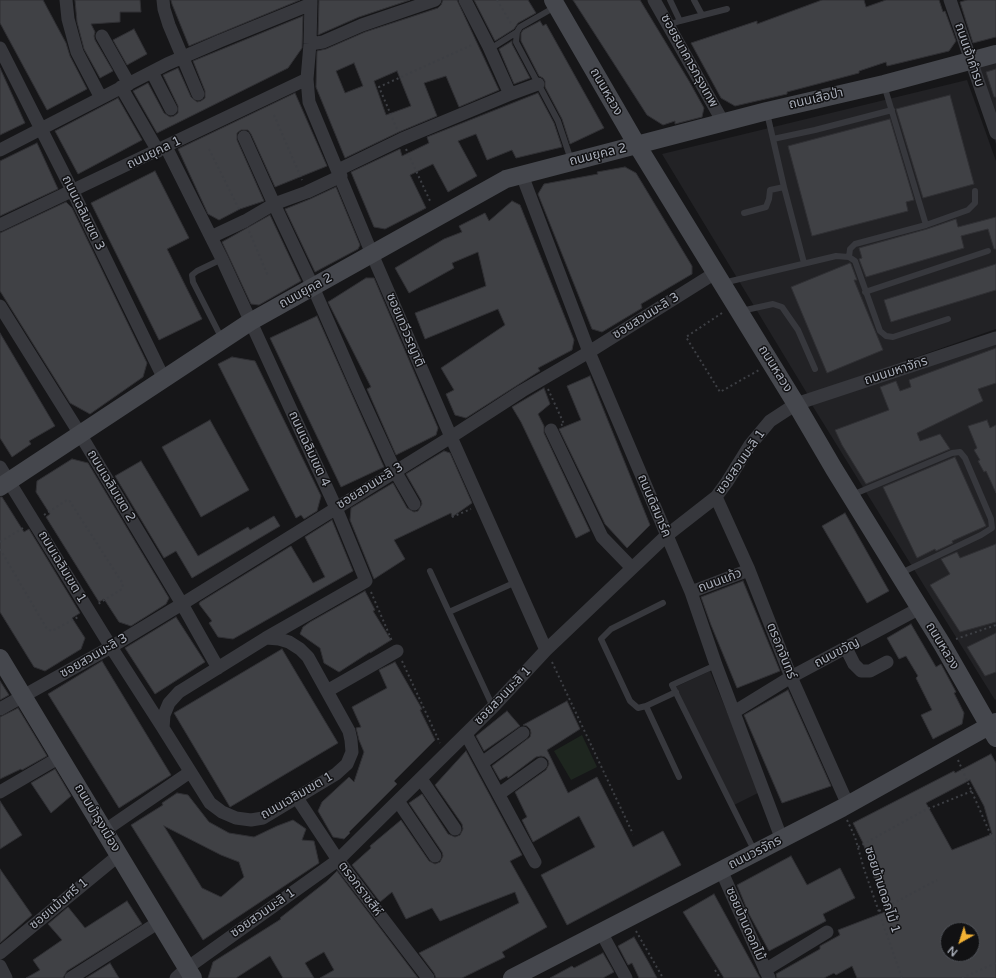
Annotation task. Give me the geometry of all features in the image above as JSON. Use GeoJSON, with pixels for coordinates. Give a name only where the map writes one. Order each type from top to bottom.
{"type":"FeatureCollection","features":[{"type":"Feature","properties":{"kind":"street"},"geometry":{"type":"LineString","coordinates":[[66,0],[68,19],[77,52],[101,98]]}},
{"type":"Feature","properties":{"kind":"street"},"geometry":{"type":"LineString","coordinates":[[163,0],[169,25],[198,94]]}},
{"type":"Feature","properties":{"kind":"street"},"geometry":{"type":"LineString","coordinates":[[310,44],[323,42],[362,26],[435,0]]}},
{"type":"Feature","properties":{"kind":"street"},"geometry":{"type":"LineString","coordinates":[[465,0],[488,44],[510,94]]}},
{"type":"Feature","properties":{"kind":"street","name":"ซอยธนาคารกรุงเทพ"},"geometry":{"type":"LineString","coordinates":[[654,0],[674,23],[723,122]]}},
{"type":"Feature","properties":{"kind":"street","name":"ถนนเจ้าคำรบ"},"geometry":{"type":"LineString","coordinates":[[950,0],[996,133]]}},
{"type":"Feature","properties":{"kind":"street"},"geometry":{"type":"LineString","coordinates":[[0,150],[182,57],[311,2]]}},
{"type":"Feature","properties":{"kind":"street","name":"ซอยเทวีวรญาติ"},"geometry":{"type":"LineString","coordinates":[[311,2],[307,79],[309,102],[372,254],[451,437],[546,650]]}},
{"type":"Feature","properties":{"kind":"street","name":"ถนนหลวง"},"geometry":{"type":"LineString","coordinates":[[554,3],[637,146],[771,362],[850,495],[900,574],[993,729]]}},
{"type":"Feature","properties":{"kind":"street","name":"ถนนเฉลิมเขต 4"},"geometry":{"type":"LineString","coordinates":[[102,36],[125,86],[162,149],[222,258],[336,508],[366,581]]}},
{"type":"Feature","properties":{"kind":"street","name":"ถนนเฉลิมเขต 3"},"geometry":{"type":"LineString","coordinates":[[0,48],[5,72],[41,129],[164,379]]}},
{"type":"Feature","properties":{"kind":"street","name":"ถนนเสือป่า"},"geometry":{"type":"LineString","coordinates":[[637,146],[723,122],[884,84],[996,54]]}},
{"type":"Feature","properties":{"kind":"street"},"geometry":{"type":"LineString","coordinates":[[152,72],[171,109]]}},
{"type":"Feature","properties":{"kind":"street","name":"ถนนยุคล 1"},"geometry":{"type":"LineString","coordinates":[[0,225],[73,192],[307,79]]}},
{"type":"Feature","properties":{"kind":"street"},"geometry":{"type":"LineString","coordinates":[[211,237],[245,221],[274,204],[307,192],[339,173],[402,140],[510,94],[538,84]]}},
{"type":"Feature","properties":{"kind":"street"},"geometry":{"type":"LineString","coordinates":[[244,137],[395,471],[414,504]]}},
{"type":"Feature","properties":{"kind":"street","name":"ถนนยุคล 2"},"geometry":{"type":"LineString","coordinates":[[3,478],[80,434],[250,322],[506,179],[572,161],[637,146]]}},
{"type":"Feature","properties":{"kind":"street","name":"ถนนดิสมาร์ค"},"geometry":{"type":"LineString","coordinates":[[522,175],[589,352],[691,592],[716,665],[782,840]]}},
{"type":"Feature","properties":{"kind":"street","name":"ซอยสวนมะลิ 3"},"geometry":{"type":"LineString","coordinates":[[0,709],[111,647],[543,379],[718,278]]}},
{"type":"Feature","properties":{"kind":"street","name":"ถนนเฉลิมเขต 2"},"geometry":{"type":"LineString","coordinates":[[0,306],[80,434],[182,604],[218,668]]}},
{"type":"Feature","properties":{"kind":"street","name":"ถนนมหาจักร"},"geometry":{"type":"LineString","coordinates":[[796,404],[996,338]]}},
{"type":"Feature","properties":{"kind":"street","name":"ซอยสวนมะลิ 1"},"geometry":{"type":"LineString","coordinates":[[185,975],[338,860],[493,707],[546,650],[666,536],[716,498],[755,438],[770,421],[796,404]]}},
{"type":"Feature","properties":{"kind":"street"},"geometry":{"type":"LineString","coordinates":[[550,430],[602,537],[632,568]]}},
{"type":"Feature","properties":{"kind":"street","name":"ถนนเฉลิมเขต 1"},"geometry":{"type":"LineString","coordinates":[[3,478],[34,522],[88,611],[210,803],[222,812],[236,818],[251,820],[263,818],[336,774],[347,764],[352,752],[349,731],[308,657],[300,649],[289,642],[279,639],[266,638]]}},
{"type":"Feature","properties":{"kind":"street","name":"ตรอกจันทร์"},"geometry":{"type":"LineString","coordinates":[[716,498],[749,570],[845,806]]}},
{"type":"Feature","properties":{"kind":"street","name":"ถนนแก้ว"},"geometry":{"type":"LineString","coordinates":[[691,592],[749,570]]}},
{"type":"Feature","properties":{"kind":"street"},"geometry":{"type":"LineString","coordinates":[[163,728],[164,715],[169,703],[179,692],[266,638],[366,581]]}},
{"type":"Feature","properties":{"kind":"street","name":"ถนนขวัญ"},"geometry":{"type":"LineString","coordinates":[[734,712],[792,677],[920,608]]}},
{"type":"Feature","properties":{"kind":"street"},"geometry":{"type":"LineString","coordinates":[[846,648],[854,664],[861,671],[870,671],[887,662]]}},
{"type":"Feature","properties":{"kind":"street"},"geometry":{"type":"LineString","coordinates":[[328,691],[397,651]]}},
{"type":"Feature","properties":{"kind":"street","name":"ถนนบำรุงเมือง"},"geometry":{"type":"LineString","coordinates":[[0,658],[159,922],[185,975]]}},
{"type":"Feature","properties":{"kind":"street","name":"ถนนวรจักร"},"geometry":{"type":"LineString","coordinates":[[512,978],[782,840],[953,747],[993,729]]}},
{"type":"Feature","properties":{"kind":"street"},"geometry":{"type":"LineString","coordinates":[[482,763],[523,733]]}},
{"type":"Feature","properties":{"kind":"street"},"geometry":{"type":"LineString","coordinates":[[466,734],[535,862]]}},
{"type":"Feature","properties":{"kind":"street"},"geometry":{"type":"LineString","coordinates":[[0,792],[60,757]]}},
{"type":"Feature","properties":{"kind":"street"},"geometry":{"type":"LineString","coordinates":[[499,794],[541,764]]}},
{"type":"Feature","properties":{"kind":"street"},"geometry":{"type":"LineString","coordinates":[[104,831],[190,772]]}},
{"type":"Feature","properties":{"kind":"street"},"geometry":{"type":"LineString","coordinates":[[421,779],[455,830]]}},
{"type":"Feature","properties":{"kind":"street","name":"ตรอกราชสีห์"},"geometry":{"type":"LineString","coordinates":[[297,798],[338,860],[428,978]]}},
{"type":"Feature","properties":{"kind":"street"},"geometry":{"type":"LineString","coordinates":[[398,801],[434,856]]}},
{"type":"Feature","properties":{"kind":"street","name":"ซอยแม้นศรี 1"},"geometry":{"type":"LineString","coordinates":[[0,953],[119,855]]}},
{"type":"Feature","properties":{"kind":"street","name":"ซอยบ้านดอกไม้"},"geometry":{"type":"LineString","coordinates":[[721,870],[767,974]]}},
{"type":"Feature","properties":{"kind":"street"},"geometry":{"type":"LineString","coordinates":[[71,978],[159,922]]}},
{"type":"Feature","properties":{"kind":"street"},"geometry":{"type":"LineString","coordinates":[[601,932],[626,978]]}},
{"type":"Feature","properties":{"kind":"street"},"geometry":{"type":"LineString","coordinates":[[767,974],[827,932]]}},
{"type":"Feature","properties":{"kind":"street"},"geometry":{"type":"LineString","coordinates":[[0,966],[6,978]]}},
{"type":"Feature","properties":{"kind":"lane"},"geometry":{"type":"LineString","coordinates":[[670,0],[674,23],[727,9]]}},
{"type":"Feature","properties":{"kind":"lane"},"geometry":{"type":"LineString","coordinates":[[694,0],[702,15]]}},
{"type":"Feature","properties":{"kind":"lane"},"geometry":{"type":"LineString","coordinates":[[554,3],[520,27],[517,32],[516,42],[558,121],[572,161]]}},
{"type":"Feature","properties":{"kind":"lane"},"geometry":{"type":"LineString","coordinates":[[488,44],[517,32]]}},
{"type":"Feature","properties":{"kind":"lane"},"geometry":{"type":"LineString","coordinates":[[884,84],[926,225]]}},
{"type":"Feature","properties":{"kind":"lane"},"geometry":{"type":"LineString","coordinates":[[773,139],[815,130],[892,110]]}},
{"type":"Feature","properties":{"kind":"lane"},"geometry":{"type":"LineString","coordinates":[[767,111],[784,187],[804,263]]}},
{"type":"Feature","properties":{"kind":"lane"},"geometry":{"type":"LineString","coordinates":[[744,213],[766,207],[770,190],[784,187]]}},
{"type":"Feature","properties":{"kind":"lane"},"geometry":{"type":"LineString","coordinates":[[849,258],[850,249],[855,244],[926,225],[968,210],[975,203],[976,191]]}},
{"type":"Feature","properties":{"kind":"lane"},"geometry":{"type":"LineString","coordinates":[[865,292],[988,251]]}},
{"type":"Feature","properties":{"kind":"lane"},"geometry":{"type":"LineString","coordinates":[[718,278],[836,256],[849,258],[855,261],[880,331],[886,336],[894,337],[948,319]]}},
{"type":"Feature","properties":{"kind":"lane"},"geometry":{"type":"LineString","coordinates":[[222,258],[197,271],[192,276],[192,282],[223,341]]}},
{"type":"Feature","properties":{"kind":"lane"},"geometry":{"type":"LineString","coordinates":[[737,308],[773,304],[782,307],[798,330],[815,369]]}},
{"type":"Feature","properties":{"kind":"lane"},"geometry":{"type":"LineString","coordinates":[[850,495],[952,453],[960,452],[965,458],[991,519],[992,528],[981,535],[900,574]]}},
{"type":"Feature","properties":{"kind":"lane"},"geometry":{"type":"LineString","coordinates":[[430,571],[493,707]]}},
{"type":"Feature","properties":{"kind":"lane"},"geometry":{"type":"LineString","coordinates":[[449,612],[516,582]]}},
{"type":"Feature","properties":{"kind":"lane"},"geometry":{"type":"LineString","coordinates":[[663,603],[611,629],[601,639],[630,701],[638,708],[646,706],[676,692]]}},
{"type":"Feature","properties":{"kind":"lane"},"geometry":{"type":"LineString","coordinates":[[716,665],[672,685],[755,853]]}},
{"type":"Feature","properties":{"kind":"lane"},"geometry":{"type":"LineString","coordinates":[[646,706],[678,777]]}},
{"type":"Feature","properties":{"kind":"path"},"geometry":{"type":"LineString","coordinates":[[497,0],[517,32]]}},
{"type":"Feature","properties":{"kind":"path"},"geometry":{"type":"LineString","coordinates":[[438,217],[379,87],[488,44]]}},
{"type":"Feature","properties":{"kind":"path"},"geometry":{"type":"LineString","coordinates":[[274,115],[307,192]]}},
{"type":"Feature","properties":{"kind":"path"},"geometry":{"type":"LineString","coordinates":[[737,308],[686,337],[720,392],[771,362]]}},
{"type":"Feature","properties":{"kind":"path"},"geometry":{"type":"LineString","coordinates":[[543,379],[564,424],[550,430]]}},
{"type":"Feature","properties":{"kind":"path"},"geometry":{"type":"LineString","coordinates":[[0,542],[69,500],[123,584],[122,589],[88,611],[52,631],[48,630],[0,549]]}},
{"type":"Feature","properties":{"kind":"path"},"geometry":{"type":"LineString","coordinates":[[452,517],[482,505]]}},
{"type":"Feature","properties":{"kind":"path"},"geometry":{"type":"LineString","coordinates":[[366,581],[445,754]]}},
{"type":"Feature","properties":{"kind":"path"},"geometry":{"type":"LineString","coordinates":[[942,644],[996,625]]}},
{"type":"Feature","properties":{"kind":"path"},"geometry":{"type":"LineString","coordinates":[[546,650],[633,834]]}},
{"type":"Feature","properties":{"kind":"path"},"geometry":{"type":"LineString","coordinates":[[953,747],[996,847]]}},
{"type":"Feature","properties":{"kind":"path"},"geometry":{"type":"LineString","coordinates":[[858,848],[925,810],[972,791]]}},
{"type":"Feature","properties":{"kind":"path","name":"ซอยบ้านดอกไม้ 1"},"geometry":{"type":"LineString","coordinates":[[845,806],[902,978]]}},
{"type":"Feature","properties":{"kind":"path"},"geometry":{"type":"LineString","coordinates":[[879,911],[937,880]]}},
{"type":"Feature","properties":{"kind":"path"},"geometry":{"type":"LineString","coordinates":[[629,918],[663,978]]}},
{"type":"Feature","properties":{"kind":"path"},"geometry":{"type":"LineString","coordinates":[[962,978],[996,963]]}},
{"type":"Feature","properties":{"kind":"path"},"geometry":{"type":"LineString","coordinates":[[715,970],[720,978]]}},
{"type":"Feature","properties":{"kind":"shaded area"},"geometry":{"type":"Polygon","coordinates":[[[996,61],[996,144],[969,68],[996,61]]]}},
{"type":"Feature","properties":{"kind":"shaded area"},"geometry":{"type":"Polygon","coordinates":[[[967,80],[996,161],[996,329],[808,395],[662,154],[967,80]]]}},
{"type":"Feature","properties":{"kind":"shaded area"},"geometry":{"type":"Polygon","coordinates":[[[996,339],[996,699],[995,700],[812,405],[996,339]]]}},
{"type":"Feature","properties":{"kind":"shaded area"},"geometry":{"type":"Polygon","coordinates":[[[710,671],[760,792],[730,807],[671,689],[710,671]]]}},
{"type":"Feature","properties":{"kind":"shaded area"},"geometry":{"type":"Polygon","coordinates":[[[582,735],[597,767],[571,780],[554,751],[582,735]]]}},
{"type":"Feature","properties":{"kind":"building"},"geometry":{"type":"Polygon","coordinates":[[[0,0],[43,0],[66,43],[70,56],[87,89],[47,110],[0,23],[0,0]]]}},
{"type":"Feature","properties":{"kind":"building"},"geometry":{"type":"Polygon","coordinates":[[[75,0],[140,0],[141,12],[120,12],[120,22],[91,24],[95,32],[95,40],[113,71],[100,78],[84,49],[77,22],[75,0]]]}},
{"type":"Feature","properties":{"kind":"building"},"geometry":{"type":"Polygon","coordinates":[[[171,0],[300,0],[189,46],[171,0]]]}},
{"type":"Feature","properties":{"kind":"building"},"geometry":{"type":"Polygon","coordinates":[[[319,0],[410,0],[359,17],[318,35],[319,0]]]}},
{"type":"Feature","properties":{"kind":"building"},"geometry":{"type":"Polygon","coordinates":[[[443,0],[457,0],[499,90],[459,107],[446,76],[424,83],[437,116],[399,132],[345,158],[316,87],[317,51],[326,49],[365,32],[438,8],[443,0]],[[354,63],[336,71],[345,93],[363,86],[354,63]],[[397,71],[374,81],[386,115],[411,106],[397,71]]]}},
{"type":"Feature","properties":{"kind":"building"},"geometry":{"type":"Polygon","coordinates":[[[474,0],[528,0],[536,13],[518,23],[514,29],[495,41],[474,0]]]}},
{"type":"Feature","properties":{"kind":"building"},"geometry":{"type":"Polygon","coordinates":[[[573,0],[640,0],[704,108],[702,117],[675,124],[675,121],[663,125],[647,115],[573,0]]]}},
{"type":"Feature","properties":{"kind":"building"},"geometry":{"type":"Polygon","coordinates":[[[822,0],[864,0],[866,7],[886,0],[939,0],[943,12],[945,11],[956,41],[949,51],[887,66],[886,62],[859,71],[859,73],[787,92],[787,94],[735,106],[721,98],[691,43],[757,21],[757,24],[822,0]]]}},
{"type":"Feature","properties":{"kind":"building"},"geometry":{"type":"Polygon","coordinates":[[[967,0],[996,0],[996,37],[973,43],[960,2],[967,0]]]}},
{"type":"Feature","properties":{"kind":"building"},"geometry":{"type":"Polygon","coordinates":[[[303,16],[302,48],[288,68],[157,133],[133,91],[148,83],[164,113],[170,117],[174,116],[178,113],[178,106],[163,75],[178,68],[191,97],[197,102],[201,101],[205,98],[205,91],[193,61],[303,16]]]}},
{"type":"Feature","properties":{"kind":"building"},"geometry":{"type":"Polygon","coordinates":[[[540,21],[543,26],[546,24],[604,128],[570,144],[562,119],[545,87],[545,81],[539,76],[521,41],[521,33],[523,30],[540,21]]]}},
{"type":"Feature","properties":{"kind":"building"},"geometry":{"type":"Polygon","coordinates":[[[134,29],[147,54],[127,65],[113,40],[134,29]]]}},
{"type":"Feature","properties":{"kind":"building"},"geometry":{"type":"Polygon","coordinates":[[[512,41],[512,44],[530,78],[514,84],[499,49],[512,41]]]}},
{"type":"Feature","properties":{"kind":"building"},"geometry":{"type":"Polygon","coordinates":[[[0,68],[25,123],[0,135],[0,68]]]}},
{"type":"Feature","properties":{"kind":"building"},"geometry":{"type":"Polygon","coordinates":[[[996,69],[996,97],[994,97],[986,72],[996,69]]]}},
{"type":"Feature","properties":{"kind":"building"},"geometry":{"type":"Polygon","coordinates":[[[295,93],[327,166],[275,187],[251,134],[248,130],[241,130],[237,133],[237,140],[264,201],[240,209],[219,220],[208,214],[178,149],[295,93]]]}},
{"type":"Feature","properties":{"kind":"building"},"geometry":{"type":"Polygon","coordinates":[[[538,93],[554,123],[562,147],[516,158],[512,150],[487,160],[476,134],[458,141],[477,176],[448,192],[433,164],[410,175],[426,208],[385,229],[374,227],[351,172],[400,149],[402,156],[429,143],[427,137],[538,93]]]}},
{"type":"Feature","properties":{"kind":"building"},"geometry":{"type":"Polygon","coordinates":[[[950,95],[974,184],[923,198],[896,109],[950,95]]]}},
{"type":"Feature","properties":{"kind":"building"},"geometry":{"type":"Polygon","coordinates":[[[118,98],[142,140],[78,174],[55,131],[118,98]]]}},
{"type":"Feature","properties":{"kind":"building"},"geometry":{"type":"Polygon","coordinates":[[[890,119],[914,200],[906,202],[908,211],[812,236],[788,146],[890,119]]]}},
{"type":"Feature","properties":{"kind":"building"},"geometry":{"type":"Polygon","coordinates":[[[37,143],[58,189],[0,216],[0,161],[37,143]]]}},
{"type":"Feature","properties":{"kind":"building"},"geometry":{"type":"Polygon","coordinates":[[[625,167],[636,173],[692,266],[692,274],[641,304],[642,308],[602,332],[592,329],[538,194],[544,184],[598,174],[597,172],[625,167]]]}},
{"type":"Feature","properties":{"kind":"building"},"geometry":{"type":"Polygon","coordinates":[[[155,171],[189,238],[167,249],[202,319],[159,340],[91,203],[155,171]]]}},
{"type":"Feature","properties":{"kind":"building"},"geometry":{"type":"Polygon","coordinates":[[[336,187],[360,245],[358,249],[315,272],[285,209],[336,187]]]}},
{"type":"Feature","properties":{"kind":"building"},"geometry":{"type":"Polygon","coordinates":[[[512,201],[520,205],[574,340],[572,350],[538,368],[540,371],[466,418],[455,415],[446,394],[454,390],[441,368],[505,325],[498,309],[425,339],[415,313],[486,286],[478,252],[452,263],[454,268],[409,293],[395,268],[444,239],[462,232],[459,226],[485,213],[489,221],[512,201]]]}},
{"type":"Feature","properties":{"kind":"building"},"geometry":{"type":"Polygon","coordinates":[[[66,202],[72,208],[147,363],[143,377],[90,414],[70,403],[0,291],[0,233],[66,202]]]}},
{"type":"Feature","properties":{"kind":"building"},"geometry":{"type":"Polygon","coordinates":[[[270,215],[301,281],[259,305],[251,304],[222,242],[270,215]]]}},
{"type":"Feature","properties":{"kind":"building"},"geometry":{"type":"Polygon","coordinates":[[[996,217],[996,249],[994,249],[988,229],[961,236],[964,248],[866,277],[859,259],[862,258],[859,248],[927,229],[956,219],[958,227],[996,217]]]}},
{"type":"Feature","properties":{"kind":"building"},"geometry":{"type":"Polygon","coordinates":[[[850,263],[857,280],[854,280],[883,350],[827,373],[791,287],[850,263]]]}},
{"type":"Feature","properties":{"kind":"building"},"geometry":{"type":"Polygon","coordinates":[[[996,264],[996,290],[891,322],[884,300],[996,264]]]}},
{"type":"Feature","properties":{"kind":"building"},"geometry":{"type":"Polygon","coordinates":[[[366,278],[374,278],[438,428],[436,435],[396,455],[367,389],[371,387],[328,302],[366,278]]]}},
{"type":"Feature","properties":{"kind":"building"},"geometry":{"type":"Polygon","coordinates":[[[317,316],[384,467],[341,487],[270,338],[317,316]]]}},
{"type":"Feature","properties":{"kind":"building"},"geometry":{"type":"Polygon","coordinates":[[[0,333],[55,426],[29,441],[31,444],[12,457],[0,438],[0,333]]]}},
{"type":"Feature","properties":{"kind":"building"},"geometry":{"type":"Polygon","coordinates":[[[996,348],[996,383],[978,389],[983,401],[917,433],[920,441],[940,434],[950,449],[866,484],[842,445],[835,430],[889,410],[880,387],[896,381],[900,391],[911,387],[909,380],[996,348]]]}},
{"type":"Feature","properties":{"kind":"building"},"geometry":{"type":"Polygon","coordinates":[[[232,357],[255,361],[321,496],[317,511],[304,519],[301,515],[296,518],[218,364],[232,357]]]}},
{"type":"Feature","properties":{"kind":"building"},"geometry":{"type":"Polygon","coordinates":[[[590,376],[650,525],[627,548],[605,524],[559,429],[581,420],[567,386],[590,376]]]}},
{"type":"Feature","properties":{"kind":"building"},"geometry":{"type":"Polygon","coordinates":[[[544,388],[550,404],[538,414],[544,426],[544,433],[590,531],[576,538],[521,422],[512,407],[544,388]]]}},
{"type":"Feature","properties":{"kind":"building"},"geometry":{"type":"Polygon","coordinates":[[[210,420],[249,490],[201,517],[162,447],[210,420]]]}},
{"type":"Feature","properties":{"kind":"building"},"geometry":{"type":"Polygon","coordinates":[[[987,420],[990,428],[996,425],[996,493],[986,471],[984,472],[978,461],[980,460],[974,450],[977,448],[968,426],[987,420]]]}},
{"type":"Feature","properties":{"kind":"building"},"geometry":{"type":"Polygon","coordinates":[[[444,451],[450,453],[472,503],[452,517],[451,513],[394,540],[405,559],[374,579],[350,520],[351,508],[393,483],[407,508],[414,512],[418,511],[422,504],[421,500],[406,474],[444,451]]]}},
{"type":"Feature","properties":{"kind":"building"},"geometry":{"type":"Polygon","coordinates":[[[955,457],[986,526],[952,541],[953,543],[936,551],[935,549],[917,558],[883,487],[955,457]]]}},
{"type":"Feature","properties":{"kind":"building"},"geometry":{"type":"Polygon","coordinates":[[[72,459],[88,463],[169,598],[166,604],[131,626],[119,622],[104,599],[99,602],[46,517],[50,514],[36,492],[37,481],[72,459]]]}},
{"type":"Feature","properties":{"kind":"building"},"geometry":{"type":"Polygon","coordinates":[[[141,461],[198,556],[248,527],[250,530],[274,516],[280,526],[192,578],[176,551],[164,558],[115,476],[141,461]]]}},
{"type":"Feature","properties":{"kind":"building"},"geometry":{"type":"Polygon","coordinates":[[[0,497],[2,497],[24,532],[29,529],[80,613],[72,618],[85,638],[81,649],[45,671],[34,667],[0,612],[0,497]]]}},
{"type":"Feature","properties":{"kind":"building"},"geometry":{"type":"Polygon","coordinates":[[[845,513],[889,591],[867,603],[822,526],[845,513]]]}},
{"type":"Feature","properties":{"kind":"building"},"geometry":{"type":"Polygon","coordinates":[[[332,520],[353,571],[233,639],[218,637],[209,623],[212,621],[199,604],[200,602],[291,546],[313,583],[325,577],[305,537],[332,520]]]}},
{"type":"Feature","properties":{"kind":"building"},"geometry":{"type":"Polygon","coordinates":[[[996,544],[996,622],[960,632],[930,585],[950,574],[941,559],[957,552],[960,558],[996,544]]]}},
{"type":"Feature","properties":{"kind":"building"},"geometry":{"type":"Polygon","coordinates":[[[743,581],[780,671],[737,688],[701,597],[743,581]]]}},
{"type":"Feature","properties":{"kind":"building"},"geometry":{"type":"Polygon","coordinates":[[[365,591],[375,610],[373,611],[391,640],[339,672],[324,663],[320,648],[300,634],[303,627],[310,622],[365,591]]]}},
{"type":"Feature","properties":{"kind":"building"},"geometry":{"type":"Polygon","coordinates":[[[176,617],[205,662],[155,694],[125,648],[176,617]]]}},
{"type":"Feature","properties":{"kind":"building"},"geometry":{"type":"Polygon","coordinates":[[[911,624],[936,667],[941,664],[956,692],[954,693],[964,713],[962,724],[933,739],[921,715],[932,710],[916,678],[918,676],[906,656],[899,659],[887,638],[911,624]]]}},
{"type":"Feature","properties":{"kind":"building"},"geometry":{"type":"Polygon","coordinates":[[[996,633],[996,672],[985,676],[967,647],[996,633]]]}},
{"type":"Feature","properties":{"kind":"building"},"geometry":{"type":"Polygon","coordinates":[[[282,649],[338,743],[230,807],[174,713],[282,649]]]}},
{"type":"Feature","properties":{"kind":"building"},"geometry":{"type":"Polygon","coordinates":[[[102,661],[171,775],[119,808],[48,694],[102,661]]]}},
{"type":"Feature","properties":{"kind":"building"},"geometry":{"type":"Polygon","coordinates":[[[395,662],[422,709],[420,710],[435,740],[394,781],[397,784],[349,832],[350,833],[344,839],[333,837],[318,811],[322,802],[349,777],[354,782],[364,752],[356,728],[361,727],[352,707],[387,688],[379,670],[395,662]]]}},
{"type":"Feature","properties":{"kind":"building"},"geometry":{"type":"Polygon","coordinates":[[[0,681],[9,695],[0,700],[0,681]]]}},
{"type":"Feature","properties":{"kind":"building"},"geometry":{"type":"Polygon","coordinates":[[[788,690],[831,786],[782,803],[744,715],[788,690]]]}},
{"type":"Feature","properties":{"kind":"building"},"geometry":{"type":"Polygon","coordinates":[[[567,701],[580,729],[547,750],[568,793],[597,777],[633,847],[663,831],[681,865],[567,925],[541,875],[595,847],[579,816],[533,842],[522,820],[527,817],[515,792],[546,770],[549,764],[545,757],[536,757],[508,778],[507,776],[500,780],[492,766],[530,737],[530,729],[523,725],[567,701]]]}},
{"type":"Feature","properties":{"kind":"building"},"geometry":{"type":"Polygon","coordinates":[[[18,708],[47,756],[22,770],[21,769],[0,779],[0,717],[18,708]]]}},
{"type":"Feature","properties":{"kind":"building"},"geometry":{"type":"Polygon","coordinates":[[[507,711],[520,726],[484,751],[476,736],[507,711]]]}},
{"type":"Feature","properties":{"kind":"building"},"geometry":{"type":"Polygon","coordinates":[[[466,751],[522,855],[510,861],[547,927],[502,952],[505,957],[462,978],[436,978],[419,953],[519,903],[515,892],[440,921],[432,908],[406,919],[392,892],[380,902],[352,865],[371,848],[370,846],[401,820],[429,861],[435,864],[440,862],[443,856],[442,852],[409,803],[422,794],[448,834],[455,837],[460,835],[463,829],[462,824],[435,785],[466,751]]]}},
{"type":"Feature","properties":{"kind":"building"},"geometry":{"type":"Polygon","coordinates":[[[991,754],[996,763],[996,978],[857,978],[852,966],[836,975],[834,973],[824,978],[777,978],[776,974],[820,949],[820,946],[840,935],[838,930],[885,912],[863,843],[853,823],[954,771],[955,773],[991,754]],[[970,780],[926,803],[952,850],[992,834],[984,806],[970,780]]]}},
{"type":"Feature","properties":{"kind":"building"},"geometry":{"type":"Polygon","coordinates":[[[55,769],[71,796],[51,813],[31,783],[55,769]]]}},
{"type":"Feature","properties":{"kind":"building"},"geometry":{"type":"Polygon","coordinates":[[[177,793],[188,795],[209,822],[229,833],[254,837],[293,820],[306,829],[302,840],[314,841],[319,863],[203,940],[131,825],[163,805],[162,803],[177,793]],[[164,826],[202,888],[221,897],[244,877],[239,862],[221,855],[164,826]]]}},
{"type":"Feature","properties":{"kind":"building"},"geometry":{"type":"Polygon","coordinates":[[[0,801],[22,835],[0,849],[0,801]]]}},
{"type":"Feature","properties":{"kind":"building"},"geometry":{"type":"Polygon","coordinates":[[[791,856],[807,885],[840,868],[855,898],[823,914],[826,921],[769,951],[749,914],[737,885],[791,856]]]}},
{"type":"Feature","properties":{"kind":"building"},"geometry":{"type":"Polygon","coordinates":[[[0,869],[32,915],[0,943],[0,869]]]}},
{"type":"Feature","properties":{"kind":"building"},"geometry":{"type":"Polygon","coordinates":[[[337,871],[418,978],[320,978],[334,970],[324,952],[305,963],[314,978],[283,978],[270,956],[236,978],[208,978],[213,962],[281,919],[280,918],[327,881],[337,871]]]}},
{"type":"Feature","properties":{"kind":"building"},"geometry":{"type":"Polygon","coordinates":[[[714,894],[760,978],[724,978],[683,912],[714,894]]]}},
{"type":"Feature","properties":{"kind":"building"},"geometry":{"type":"Polygon","coordinates":[[[127,901],[142,924],[67,971],[63,978],[26,978],[40,970],[33,960],[62,940],[48,924],[68,907],[85,928],[127,901]]]}},
{"type":"Feature","properties":{"kind":"building"},"geometry":{"type":"Polygon","coordinates":[[[634,937],[657,978],[639,978],[632,963],[628,965],[618,946],[634,937]]]}},
{"type":"Feature","properties":{"kind":"building"},"geometry":{"type":"Polygon","coordinates":[[[603,953],[614,972],[603,978],[550,978],[572,966],[574,968],[603,953]]]}},
{"type":"Feature","properties":{"kind":"building"},"geometry":{"type":"Polygon","coordinates":[[[110,963],[119,978],[86,978],[110,963]]]}}]}
